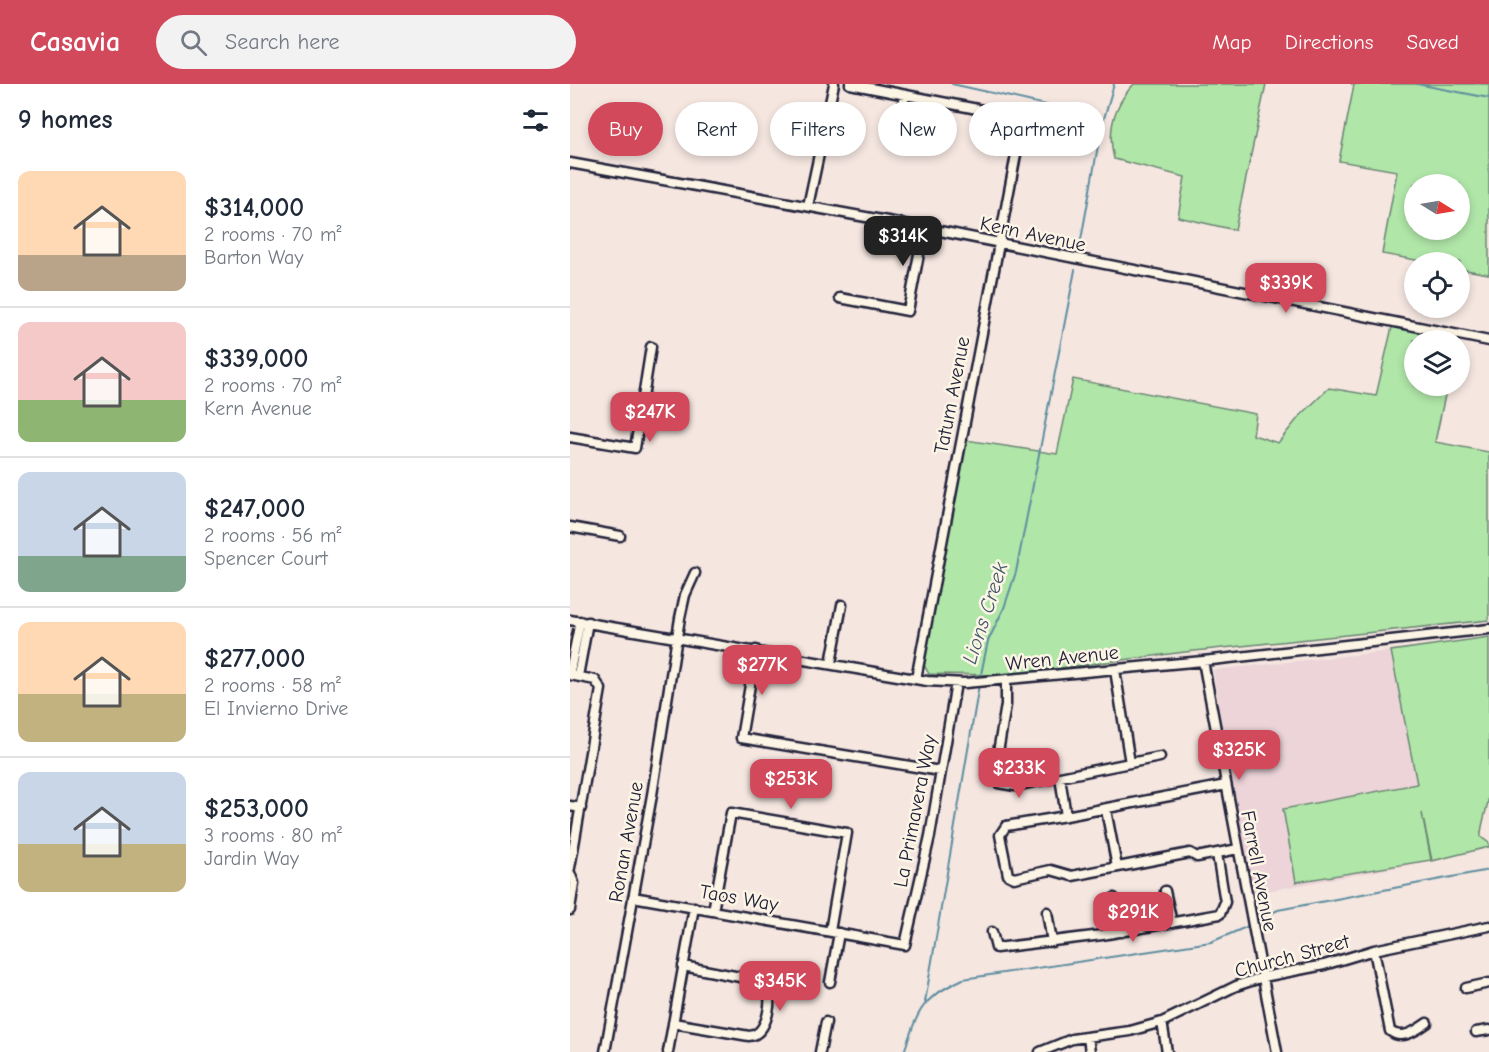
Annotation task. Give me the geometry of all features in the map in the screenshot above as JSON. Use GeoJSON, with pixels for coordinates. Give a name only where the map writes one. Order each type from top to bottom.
{"type":"FeatureCollection","features":[{"type":"Feature","properties":{"kind":"street"},"geometry":{"type":"LineString","coordinates":[[808,206],[834,84]]}},
{"type":"Feature","properties":{"kind":"street"},"geometry":{"type":"LineString","coordinates":[[850,84],[905,95],[904,102]]}},
{"type":"Feature","properties":{"kind":"street","name":"Tatum Avenue"},"geometry":{"type":"LineString","coordinates":[[905,95],[1023,118],[916,679]]}},
{"type":"Feature","properties":{"kind":"street","name":"Kern Avenue"},"geometry":{"type":"LineString","coordinates":[[570,163],[998,242],[1088,262],[1489,341]]}},
{"type":"Feature","properties":{"kind":"street"},"geometry":{"type":"LineString","coordinates":[[840,298],[908,311],[924,228]]}},
{"type":"Feature","properties":{"kind":"street"},"geometry":{"type":"LineString","coordinates":[[570,437],[635,448],[651,347]]}},
{"type":"Feature","properties":{"kind":"street"},"geometry":{"type":"LineString","coordinates":[[570,527],[620,536]]}},
{"type":"Feature","properties":{"kind":"street","name":"Ronan Avenue"},"geometry":{"type":"LineString","coordinates":[[605,1052],[677,637],[685,595],[695,573]]}},
{"type":"Feature","properties":{"kind":"street"},"geometry":{"type":"LineString","coordinates":[[831,663],[842,606]]}},
{"type":"Feature","properties":{"kind":"street","name":"Wren Avenue"},"geometry":{"type":"LineString","coordinates":[[570,620],[916,679],[956,683],[1006,681],[1203,661],[1489,628]]}},
{"type":"Feature","properties":{"kind":"street"},"geometry":{"type":"LineString","coordinates":[[570,868],[601,689],[596,680],[573,674],[584,622]]}},
{"type":"Feature","properties":{"kind":"street"},"geometry":{"type":"LineString","coordinates":[[756,650],[741,738],[940,771]]}},
{"type":"Feature","properties":{"kind":"street","name":"Farrell Avenue"},"geometry":{"type":"LineString","coordinates":[[1203,661],[1277,1052]]}},
{"type":"Feature","properties":{"kind":"street"},"geometry":{"type":"LineString","coordinates":[[1115,670],[1130,763]]}},
{"type":"Feature","properties":{"kind":"street"},"geometry":{"type":"LineString","coordinates":[[1006,681],[1006,705],[994,776],[998,783],[1005,786],[1161,757]]}},
{"type":"Feature","properties":{"kind":"street","name":"La Primavera Way"},"geometry":{"type":"LineString","coordinates":[[905,945],[930,836],[956,683]]}},
{"type":"Feature","properties":{"kind":"street"},"geometry":{"type":"LineString","coordinates":[[1060,777],[1066,816]]}},
{"type":"Feature","properties":{"kind":"street"},"geometry":{"type":"LineString","coordinates":[[1226,785],[1106,810],[1006,826],[1000,835],[1008,875],[1014,878],[1051,870],[1072,876],[1190,854],[1197,857],[1238,849]]}},
{"type":"Feature","properties":{"kind":"street"},"geometry":{"type":"LineString","coordinates":[[570,806],[581,808]]}},
{"type":"Feature","properties":{"kind":"street"},"geometry":{"type":"LineString","coordinates":[[1106,810],[1116,867]]}},
{"type":"Feature","properties":{"kind":"street"},"geometry":{"type":"LineString","coordinates":[[713,911],[731,813],[847,833],[830,982]]}},
{"type":"Feature","properties":{"kind":"street"},"geometry":{"type":"LineString","coordinates":[[992,932],[996,948],[1122,932],[1220,914],[1226,902],[1217,854]]}},
{"type":"Feature","properties":{"kind":"street"},"geometry":{"type":"LineString","coordinates":[[570,873],[574,883],[570,910]]}},
{"type":"Feature","properties":{"kind":"street"},"geometry":{"type":"LineString","coordinates":[[1165,891],[1172,923]]}},
{"type":"Feature","properties":{"kind":"street","name":"Taos Way"},"geometry":{"type":"LineString","coordinates":[[633,897],[905,945]]}},
{"type":"Feature","properties":{"kind":"street"},"geometry":{"type":"LineString","coordinates":[[1114,898],[1122,932]]}},
{"type":"Feature","properties":{"kind":"street"},"geometry":{"type":"LineString","coordinates":[[668,1052],[694,907]]}},
{"type":"Feature","properties":{"kind":"street"},"geometry":{"type":"LineString","coordinates":[[1047,912],[1052,942]]}},
{"type":"Feature","properties":{"kind":"street","name":"Church Street"},"geometry":{"type":"LineString","coordinates":[[1040,1052],[1054,1044],[1162,1022],[1236,986],[1263,977],[1324,965],[1374,950],[1489,926]]}},
{"type":"Feature","properties":{"kind":"street"},"geometry":{"type":"LineString","coordinates":[[1374,950],[1390,1031],[1400,1035],[1412,1033],[1427,1023]]}},
{"type":"Feature","properties":{"kind":"street"},"geometry":{"type":"LineString","coordinates":[[673,1023],[749,1036],[758,1034],[764,1027],[770,990],[766,982],[683,966]]}},
{"type":"Feature","properties":{"kind":"street"},"geometry":{"type":"LineString","coordinates":[[1466,988],[1489,983]]}},
{"type":"Feature","properties":{"kind":"street"},"geometry":{"type":"LineString","coordinates":[[820,1052],[826,1022]]}},
{"type":"Feature","properties":{"kind":"street"},"geometry":{"type":"LineString","coordinates":[[1162,1022],[1167,1052]]}},
{"type":"Feature","properties":{"kind":"street"},"geometry":{"type":"LineString","coordinates":[[1476,1032],[1489,1030]]}},
{"type":"Feature","properties":{"kind":"street"},"geometry":{"type":"LineString","coordinates":[[1088,1037],[1090,1052]]}},
{"type":"Feature","properties":{"kind":"shaded area"},"geometry":{"type":"Polygon","coordinates":[[[1391,651],[1432,861],[1250,894],[1213,670],[1391,651]]]}},
{"type":"Feature","properties":{"kind":"green space"},"geometry":{"type":"Polygon","coordinates":[[[1134,84],[1266,84],[1235,230],[1178,217],[1185,177],[1114,159],[1111,138],[1114,119],[1121,101],[1134,84]]]}},
{"type":"Feature","properties":{"kind":"green space"},"geometry":{"type":"Polygon","coordinates":[[[1351,84],[1489,84],[1489,274],[1470,271],[1470,252],[1404,252],[1404,258],[1382,254],[1397,171],[1339,161],[1354,85],[1351,84]]]}},
{"type":"Feature","properties":{"kind":"green space"},"geometry":{"type":"Polygon","coordinates":[[[1392,327],[1409,330],[1404,330],[1404,396],[1445,396],[1435,442],[1489,452],[1489,620],[1185,652],[1005,675],[929,674],[924,665],[931,608],[966,440],[1057,454],[1073,379],[1256,414],[1253,435],[1278,443],[1299,417],[1329,388],[1376,396],[1392,327]]]}},
{"type":"Feature","properties":{"kind":"green space"},"geometry":{"type":"Polygon","coordinates":[[[1489,637],[1489,794],[1481,837],[1489,843],[1489,847],[1432,861],[1422,813],[1431,860],[1296,882],[1283,809],[1417,784],[1391,651],[1489,637]]]}},
{"type":"Feature","properties":{"kind":"waterway"},"geometry":{"type":"LineString","coordinates":[[952,84],[1033,102]]}},
{"type":"Feature","properties":{"kind":"waterway","name":"Lions Creek"},"geometry":{"type":"LineString","coordinates":[[1079,251],[1101,129],[1114,84]]}},
{"type":"Feature","properties":{"kind":"waterway","name":"Lions Creek"},"geometry":{"type":"LineString","coordinates":[[1417,84],[1489,98]]}},
{"type":"Feature","properties":{"kind":"waterway","name":"Lions Creek"},"geometry":{"type":"LineString","coordinates":[[980,679],[988,641],[1004,608],[1016,572],[1075,270]]}},
{"type":"Feature","properties":{"kind":"waterway","name":"Lions Creek"},"geometry":{"type":"LineString","coordinates":[[925,1002],[979,685]]}},
{"type":"Feature","properties":{"kind":"waterway"},"geometry":{"type":"LineString","coordinates":[[1256,921],[1278,910],[1489,870]]}},
{"type":"Feature","properties":{"kind":"waterway"},"geometry":{"type":"LineString","coordinates":[[904,1052],[923,1007],[938,993],[963,979],[1211,942],[1251,925]]}}]}
